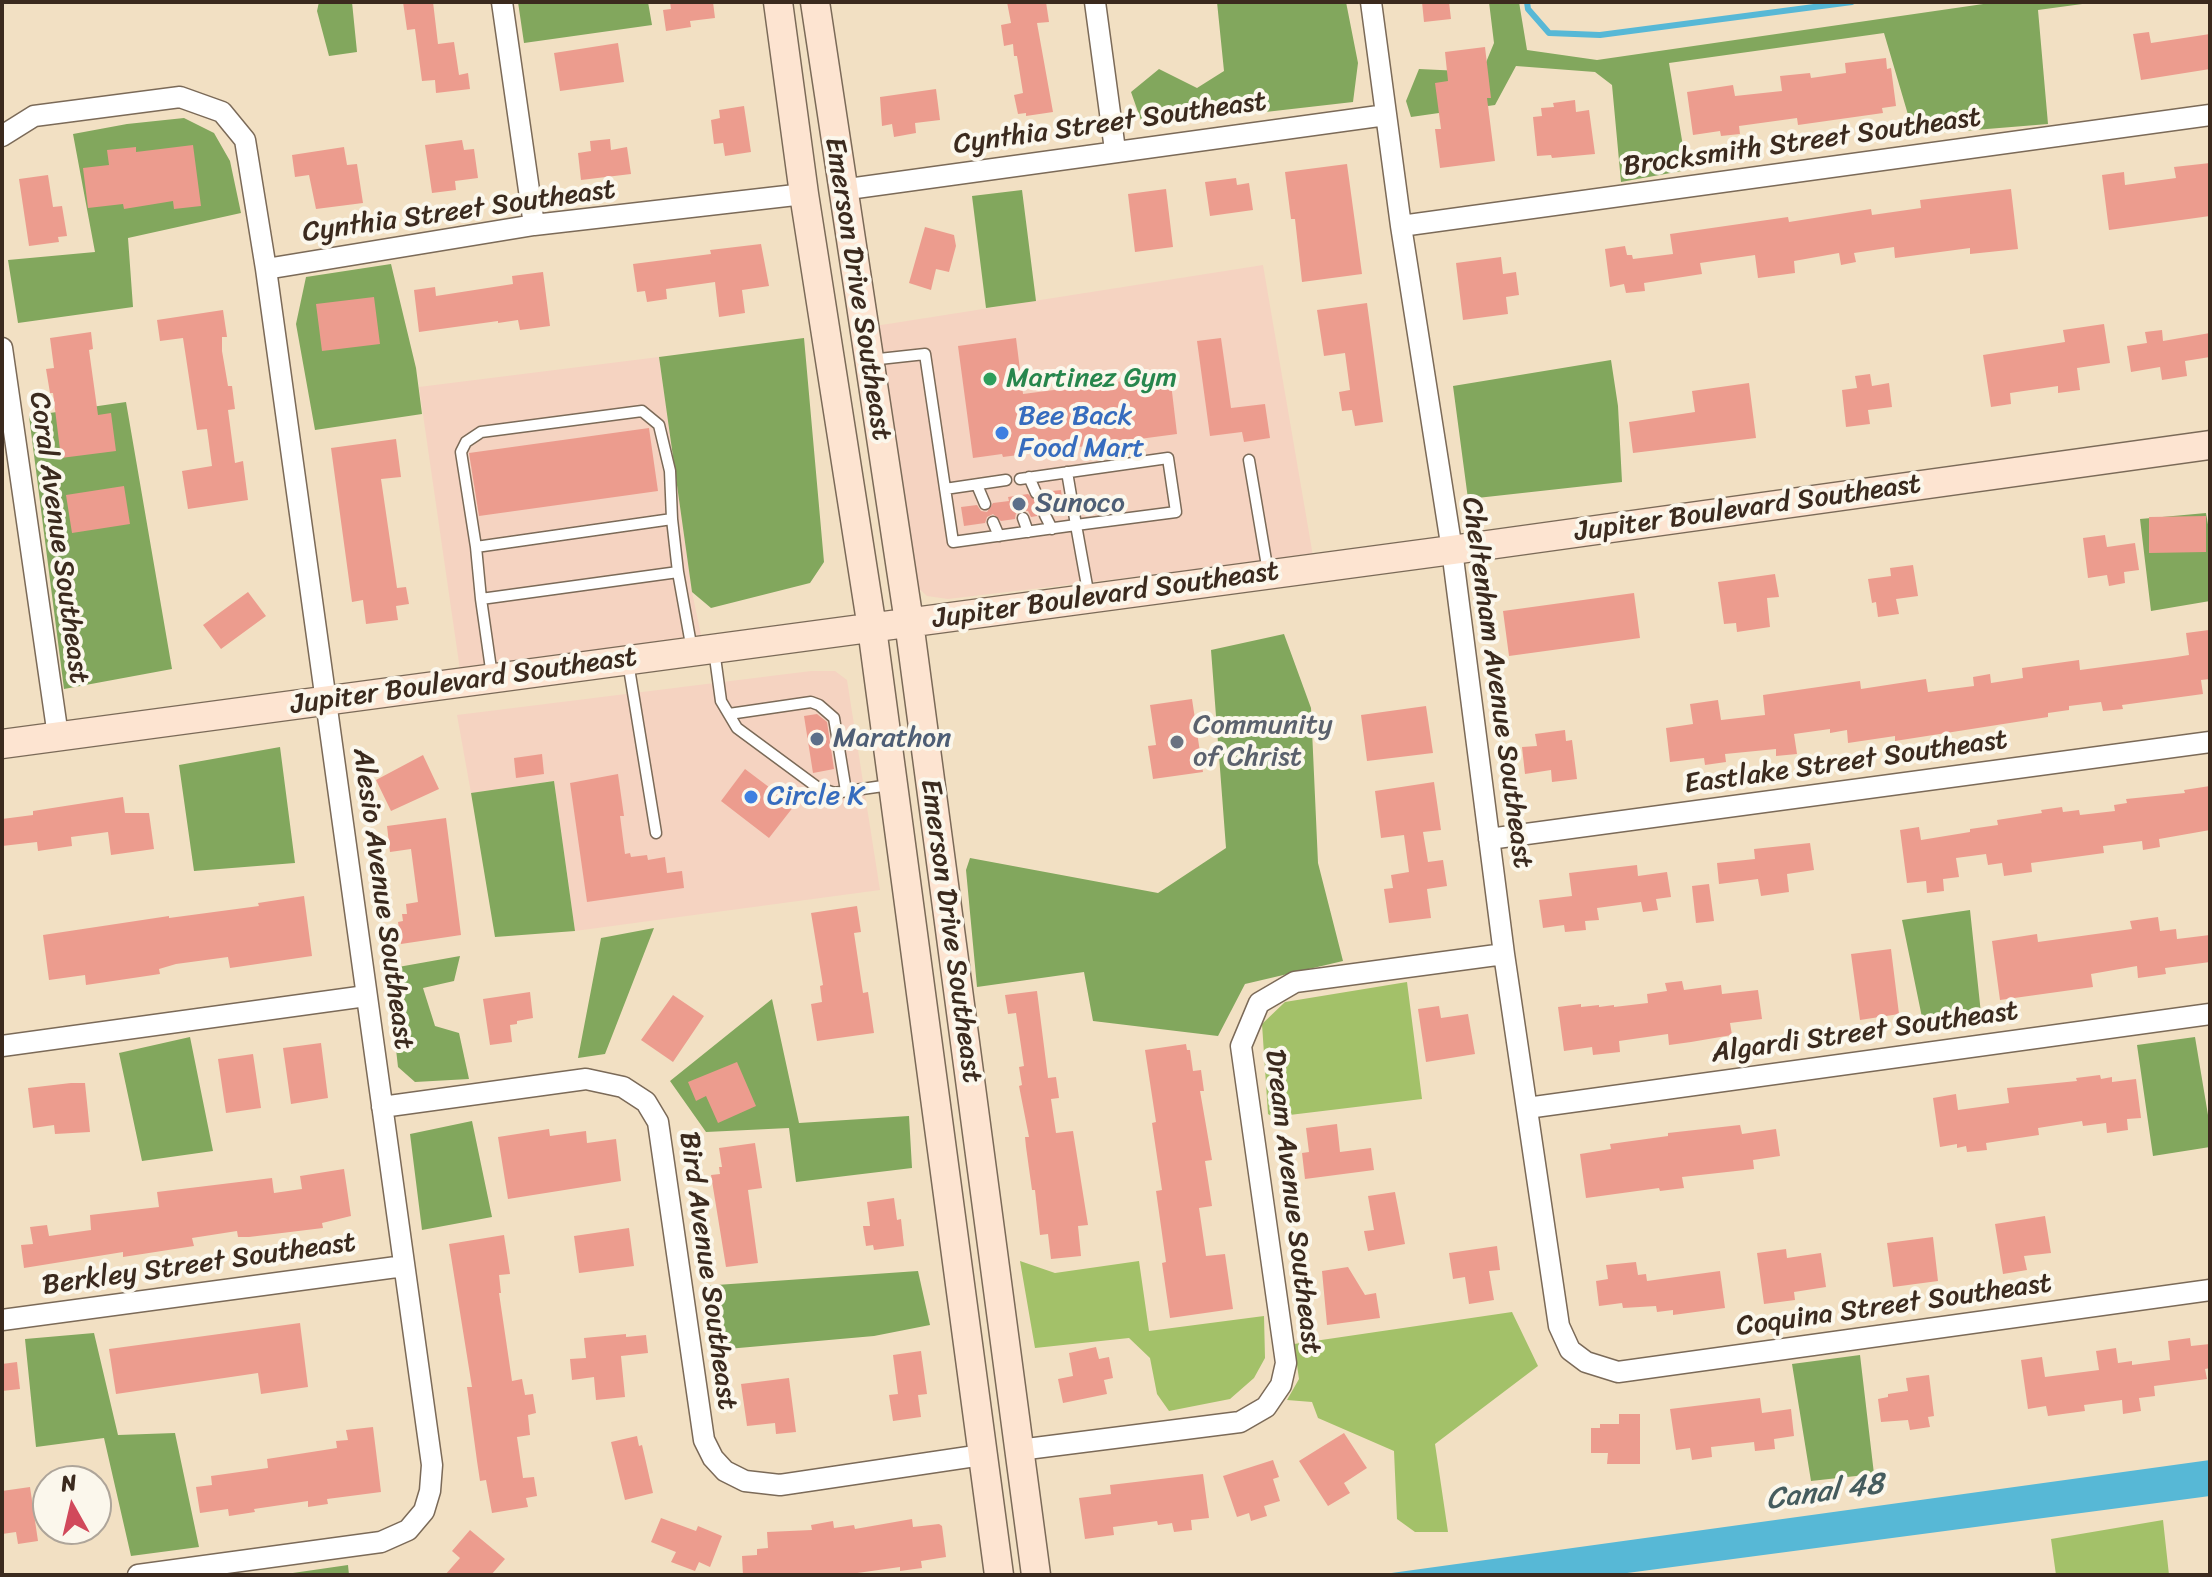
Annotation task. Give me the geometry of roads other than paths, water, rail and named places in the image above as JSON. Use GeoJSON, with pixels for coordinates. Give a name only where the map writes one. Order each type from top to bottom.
{"type":"FeatureCollection","features":[{"type":"Feature","properties":{"kind":"street"},"geometry":{"type":"LineString","coordinates":[[502,2],[534,225]]}},
{"type":"Feature","properties":{"kind":"street","name":"Emerson Drive Southeast"},"geometry":{"type":"LineString","coordinates":[[778,2],[804,194],[872,628],[999,1575]]}},
{"type":"Feature","properties":{"kind":"street","name":"Emerson Drive Southeast"},"geometry":{"type":"LineString","coordinates":[[815,2],[841,190],[909,622],[1036,1575]]}},
{"type":"Feature","properties":{"kind":"street"},"geometry":{"type":"LineString","coordinates":[[1095,2],[1115,150]]}},
{"type":"Feature","properties":{"kind":"street","name":"Cheltenham Avenue Southeast"},"geometry":{"type":"LineString","coordinates":[[1371,2],[1401,226],[1452,550],[1504,954],[1559,1326],[1570,1350],[1586,1362]]}},
{"type":"Feature","properties":{"kind":"street","name":"Alesio Avenue Southeast"},"geometry":{"type":"LineString","coordinates":[[2,136],[34,116],[180,97],[222,112],[245,140],[266,269],[432,1465],[430,1491],[424,1511],[408,1530],[381,1542],[138,1575]]}},
{"type":"Feature","properties":{"kind":"street","name":"Cynthia Street Southeast"},"geometry":{"type":"LineString","coordinates":[[841,190],[1386,115]]}},
{"type":"Feature","properties":{"kind":"street","name":"Brocksmith Street Southeast"},"geometry":{"type":"LineString","coordinates":[[1401,226],[2210,115]]}},
{"type":"Feature","properties":{"kind":"street","name":"Cynthia Street Southeast"},"geometry":{"type":"LineString","coordinates":[[266,269],[534,225],[804,194]]}},
{"type":"Feature","properties":{"kind":"street","name":"Coral Avenue Southeast"},"geometry":{"type":"LineString","coordinates":[[2,348],[58,736]]}},
{"type":"Feature","properties":{"kind":"street","name":"Jupiter Boulevard Southeast"},"geometry":{"type":"LineString","coordinates":[[2,744],[2210,445]]}},
{"type":"Feature","properties":{"kind":"street","name":"Eastlake Street Southeast"},"geometry":{"type":"LineString","coordinates":[[1489,839],[2210,742]]}},
{"type":"Feature","properties":{"kind":"street","name":"Dream Avenue Southeast"},"geometry":{"type":"LineString","coordinates":[[1019,1450],[1240,1422],[1266,1407],[1281,1385],[1286,1363],[1241,1046],[1259,1003],[1295,982],[1504,954]]}},
{"type":"Feature","properties":{"kind":"street"},"geometry":{"type":"LineString","coordinates":[[2,1046],[366,996]]}},
{"type":"Feature","properties":{"kind":"street","name":"Algardi Street Southeast"},"geometry":{"type":"LineString","coordinates":[[1527,1108],[2210,1014]]}},
{"type":"Feature","properties":{"kind":"street","name":"Bird Avenue Southeast"},"geometry":{"type":"LineString","coordinates":[[382,1107],[586,1079],[623,1087],[646,1102],[658,1122],[704,1440],[713,1458],[725,1471],[745,1481],[780,1485],[982,1455]]}},
{"type":"Feature","properties":{"kind":"street","name":"Berkley Street Southeast"},"geometry":{"type":"LineString","coordinates":[[2,1320],[404,1266]]}},
{"type":"Feature","properties":{"kind":"street","name":"Coquina Street Southeast"},"geometry":{"type":"LineString","coordinates":[[1586,1362],[1618,1372],[2210,1290]]}},
{"type":"Feature","properties":{"kind":"lane"},"geometry":{"type":"LineString","coordinates":[[868,361],[925,354],[953,542],[1176,512],[1168,458],[1025,478],[1036,493]]}},
{"type":"Feature","properties":{"kind":"lane"},"geometry":{"type":"LineString","coordinates":[[492,678],[461,452],[466,442],[481,432],[642,411],[659,425],[670,471],[678,572],[721,701],[737,728],[817,787],[834,793],[893,785]]}},
{"type":"Feature","properties":{"kind":"lane"},"geometry":{"type":"LineString","coordinates":[[1249,460],[1268,574]]}},
{"type":"Feature","properties":{"kind":"lane"},"geometry":{"type":"LineString","coordinates":[[1067,472],[1089,598]]}},
{"type":"Feature","properties":{"kind":"lane"},"geometry":{"type":"LineString","coordinates":[[945,489],[1006,480]]}},
{"type":"Feature","properties":{"kind":"lane"},"geometry":{"type":"LineString","coordinates":[[977,485],[985,504]]}},
{"type":"Feature","properties":{"kind":"lane"},"geometry":{"type":"LineString","coordinates":[[1045,515],[1052,529]]}},
{"type":"Feature","properties":{"kind":"lane"},"geometry":{"type":"LineString","coordinates":[[1023,518],[1028,532]]}},
{"type":"Feature","properties":{"kind":"lane"},"geometry":{"type":"LineString","coordinates":[[476,547],[672,519]]}},
{"type":"Feature","properties":{"kind":"lane"},"geometry":{"type":"LineString","coordinates":[[993,522],[999,536]]}},
{"type":"Feature","properties":{"kind":"lane"},"geometry":{"type":"LineString","coordinates":[[481,599],[678,572]]}},
{"type":"Feature","properties":{"kind":"lane"},"geometry":{"type":"LineString","coordinates":[[628,660],[656,833]]}},
{"type":"Feature","properties":{"kind":"lane"},"geometry":{"type":"LineString","coordinates":[[729,714],[811,702],[819,705],[834,718],[846,791]]}},
{"type":"Feature","properties":{"kind":"water"},"geometry":{"type":"Polygon","coordinates":[[[2210,1460],[2210,1496],[1612,1575],[1377,1575],[2210,1460]]]}},
{"type":"Feature","properties":{"kind":"waterway"},"geometry":{"type":"LineString","coordinates":[[1527,2],[1528,9],[1549,33],[1600,35],[1852,2]]}},
{"type":"Feature","properties":{"kind":"place","name":"Martinez Gym"},"geometry":{"type":"Point","coordinates":[990,379]}},
{"type":"Feature","properties":{"kind":"place","name":"Bee Back Food Mart"},"geometry":{"type":"Point","coordinates":[1002,433]}},
{"type":"Feature","properties":{"kind":"place","name":"Sunoco"},"geometry":{"type":"Point","coordinates":[1019,504]}},
{"type":"Feature","properties":{"kind":"place","name":"Marathon"},"geometry":{"type":"Point","coordinates":[817,739]}},
{"type":"Feature","properties":{"kind":"place","name":"Community of Christ"},"geometry":{"type":"Point","coordinates":[1177,742]}},
{"type":"Feature","properties":{"kind":"place","name":"Circle K"},"geometry":{"type":"Point","coordinates":[751,797]}},
{"type":"Feature","properties":{"kind":"water label","name":"Canal 48"},"geometry":{"type":"Point","coordinates":[1825,1493]}}]}
